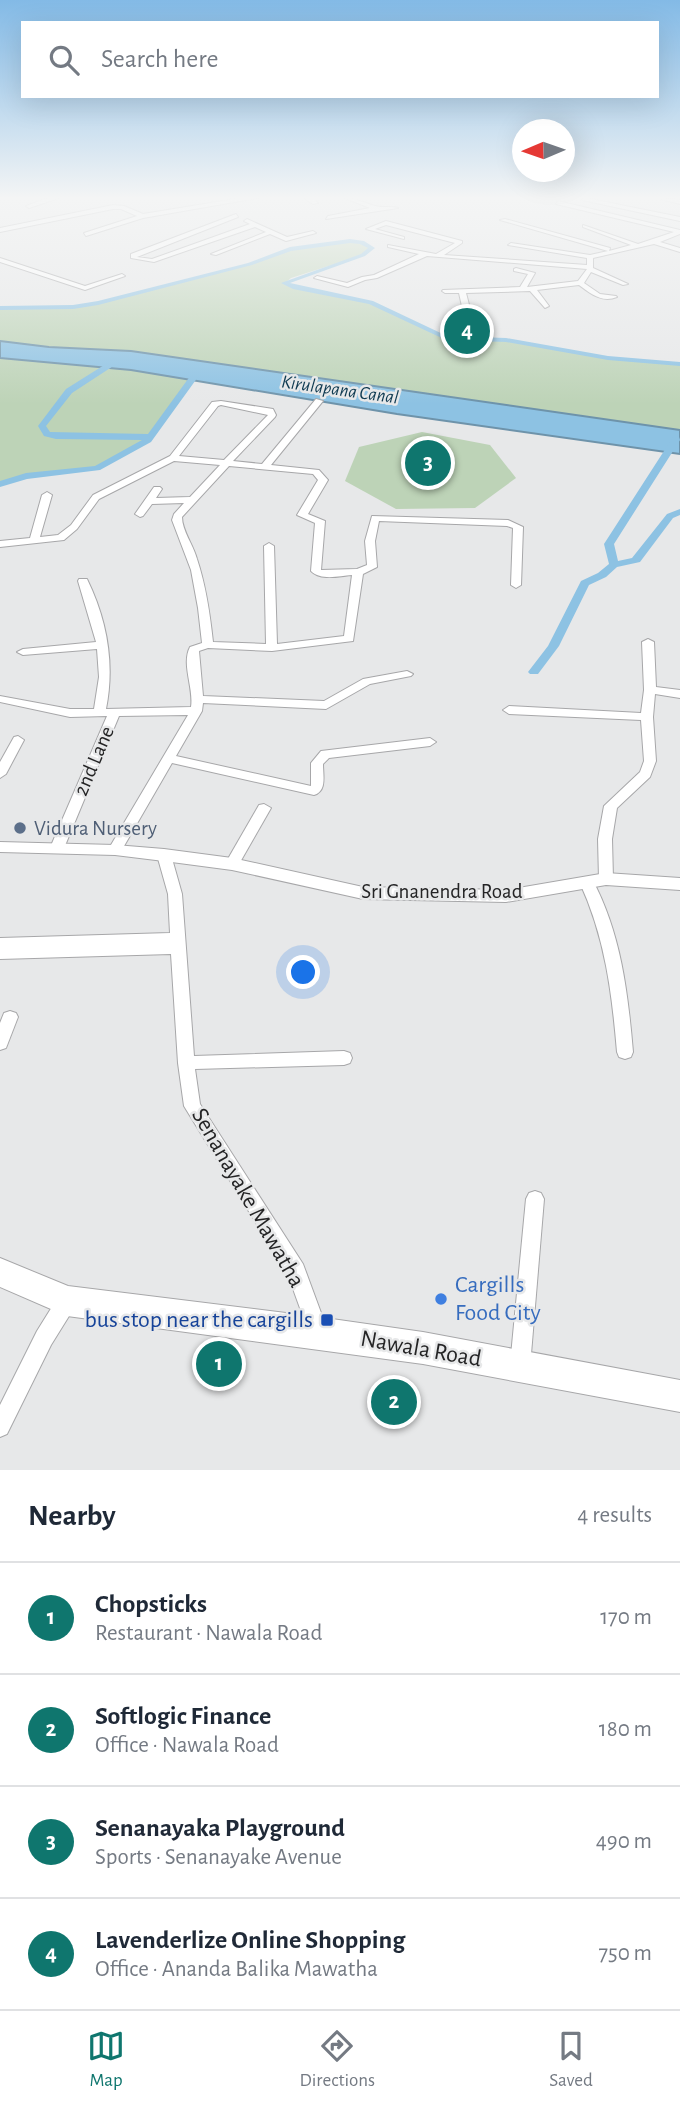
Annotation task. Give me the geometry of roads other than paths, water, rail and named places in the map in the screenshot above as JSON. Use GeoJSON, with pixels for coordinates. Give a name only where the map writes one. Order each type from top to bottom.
{"type":"FeatureCollection","features":[{"type":"Feature","properties":{"kind":"main road","name":"Nawala Road"},"geometry":{"type":"LineString","coordinates":[[0,1272],[67,1301],[318,1332],[423,1348],[680,1396]]}},
{"type":"Feature","properties":{"kind":"street"},"geometry":{"type":"LineString","coordinates":[[20,267],[85,288],[122,276]]}},
{"type":"Feature","properties":{"kind":"street"},"geometry":{"type":"LineString","coordinates":[[317,278],[348,285],[398,267]]}},
{"type":"Feature","properties":{"kind":"street"},"geometry":{"type":"LineString","coordinates":[[470,267],[528,271],[532,273],[522,289]]}},
{"type":"Feature","properties":{"kind":"street"},"geometry":{"type":"LineString","coordinates":[[572,267],[590,268],[625,284]]}},
{"type":"Feature","properties":{"kind":"street"},"geometry":{"type":"LineString","coordinates":[[445,291],[532,289],[580,282],[590,268]]}},
{"type":"Feature","properties":{"kind":"street"},"geometry":{"type":"LineString","coordinates":[[580,282],[598,296],[614,297]]}},
{"type":"Feature","properties":{"kind":"street"},"geometry":{"type":"LineString","coordinates":[[532,289],[545,306]]}},
{"type":"Feature","properties":{"kind":"street"},"geometry":{"type":"LineString","coordinates":[[462,291],[470,324]]}},
{"type":"Feature","properties":{"kind":"street"},"geometry":{"type":"LineString","coordinates":[[264,467],[318,401]]}},
{"type":"Feature","properties":{"kind":"street"},"geometry":{"type":"LineString","coordinates":[[0,544],[61,538],[74,527],[96,497],[173,458],[215,404],[221,402],[270,411],[272,415],[177,516],[177,525],[193,561],[205,613],[208,645]]}},
{"type":"Feature","properties":{"kind":"street"},"geometry":{"type":"LineString","coordinates":[[173,458],[316,472],[321,475],[323,480],[302,514],[320,521],[316,571],[358,572],[372,566],[370,541],[375,518],[508,523],[518,527],[516,585]]}},
{"type":"Feature","properties":{"kind":"street"},"geometry":{"type":"LineString","coordinates":[[140,514],[157,489]]}},
{"type":"Feature","properties":{"kind":"street"},"geometry":{"type":"LineString","coordinates":[[34,541],[47,495]]}},
{"type":"Feature","properties":{"kind":"street"},"geometry":{"type":"LineString","coordinates":[[149,501],[190,500]]}},
{"type":"Feature","properties":{"kind":"street"},"geometry":{"type":"LineString","coordinates":[[270,546],[272,648]]}},
{"type":"Feature","properties":{"kind":"street"},"geometry":{"type":"LineString","coordinates":[[115,850],[170,759],[197,705],[192,654],[194,649],[208,645],[272,648],[349,639],[358,572]]}},
{"type":"Feature","properties":{"kind":"street","name":"2nd Lane"},"geometry":{"type":"LineString","coordinates":[[83,581],[104,645],[107,683],[99,713]]}},
{"type":"Feature","properties":{"kind":"street"},"geometry":{"type":"LineString","coordinates":[[606,879],[605,839],[611,806],[646,774],[650,761],[647,717],[650,690],[648,642]]}},
{"type":"Feature","properties":{"kind":"street"},"geometry":{"type":"LineString","coordinates":[[23,652],[104,645]]}},
{"type":"Feature","properties":{"kind":"street"},"geometry":{"type":"LineString","coordinates":[[2,699],[70,713],[114,713],[197,705],[326,705],[367,681],[407,674]]}},
{"type":"Feature","properties":{"kind":"street"},"geometry":{"type":"LineString","coordinates":[[650,690],[680,694]]}},
{"type":"Feature","properties":{"kind":"street"},"geometry":{"type":"LineString","coordinates":[[509,710],[647,717]]}},
{"type":"Feature","properties":{"kind":"street","name":"2nd Lane"},"geometry":{"type":"LineString","coordinates":[[57,848],[114,713]]}},
{"type":"Feature","properties":{"kind":"street"},"geometry":{"type":"LineString","coordinates":[[0,774],[18,740]]}},
{"type":"Feature","properties":{"kind":"street"},"geometry":{"type":"LineString","coordinates":[[170,759],[307,792],[317,788],[317,763],[326,754],[430,742]]}},
{"type":"Feature","properties":{"kind":"street"},"geometry":{"type":"LineString","coordinates":[[232,864],[264,808]]}},
{"type":"Feature","properties":{"kind":"street","name":"Sri Gnanendra Road"},"geometry":{"type":"LineString","coordinates":[[0,847],[115,850],[164,855],[232,864],[363,893],[506,896],[606,879],[680,884]]}},
{"type":"Feature","properties":{"kind":"street","name":"Senanayake Mawatha"},"geometry":{"type":"LineString","coordinates":[[164,855],[175,894],[191,1106],[296,1270],[318,1332]]}},
{"type":"Feature","properties":{"kind":"street"},"geometry":{"type":"LineString","coordinates":[[587,883],[601,910],[619,983],[625,1052]]}},
{"type":"Feature","properties":{"kind":"street"},"geometry":{"type":"LineString","coordinates":[[0,944],[179,943]]}},
{"type":"Feature","properties":{"kind":"street"},"geometry":{"type":"LineString","coordinates":[[0,953],[179,943]]}},
{"type":"Feature","properties":{"kind":"street"},"geometry":{"type":"LineString","coordinates":[[0,1043],[10,1017]]}},
{"type":"Feature","properties":{"kind":"street"},"geometry":{"type":"LineString","coordinates":[[186,1063],[344,1058]]}},
{"type":"Feature","properties":{"kind":"street"},"geometry":{"type":"LineString","coordinates":[[520,1368],[535,1199]]}},
{"type":"Feature","properties":{"kind":"street"},"geometry":{"type":"LineString","coordinates":[[0,1427],[44,1338],[67,1301]]}},
{"type":"Feature","properties":{"kind":"water","name":"Kirulapana Canal"},"geometry":{"type":"Polygon","coordinates":[[[0,341],[49,347],[131,351],[680,430],[680,454],[397,414],[131,370],[0,358],[0,341]]]}},
{"type":"Feature","properties":{"kind":"waterway"},"geometry":{"type":"LineString","coordinates":[[0,308],[73,307],[98,303],[240,267]]}},
{"type":"Feature","properties":{"kind":"waterway"},"geometry":{"type":"LineString","coordinates":[[330,267],[284,283],[371,302],[446,338],[506,340],[608,358],[680,364]]}},
{"type":"Feature","properties":{"kind":"waterway"},"geometry":{"type":"LineString","coordinates":[[120,359],[69,391],[42,426],[47,434],[56,436],[150,437]]}},
{"type":"Feature","properties":{"kind":"waterway"},"geometry":{"type":"LineString","coordinates":[[0,484],[26,476],[97,468],[148,440],[199,370]]}},
{"type":"Feature","properties":{"kind":"waterway"},"geometry":{"type":"LineString","coordinates":[[614,565],[609,544],[676,439]]}},
{"type":"Feature","properties":{"kind":"waterway"},"geometry":{"type":"LineString","coordinates":[[614,565],[636,560],[670,516],[680,512]]}},
{"type":"Feature","properties":{"kind":"waterway"},"geometry":{"type":"LineString","coordinates":[[534,672],[553,646],[585,583],[602,575],[614,565]]}},
{"type":"Feature","properties":{"kind":"place","name":"Lavenderlize Online Shopping"},"geometry":{"type":"Point","coordinates":[467,331]}},
{"type":"Feature","properties":{"kind":"place","name":"Senanayaka Playground"},"geometry":{"type":"Point","coordinates":[428,463]}},
{"type":"Feature","properties":{"kind":"place","name":"Vidura Nursery"},"geometry":{"type":"Point","coordinates":[20,828]}},
{"type":"Feature","properties":{"kind":"place","name":"Cargills Food City"},"geometry":{"type":"Point","coordinates":[441,1299]}},
{"type":"Feature","properties":{"kind":"place","name":"bus stop near the cargills"},"geometry":{"type":"Point","coordinates":[327,1320]}},
{"type":"Feature","properties":{"kind":"place","name":"Chopsticks"},"geometry":{"type":"Point","coordinates":[219,1364]}},
{"type":"Feature","properties":{"kind":"place","name":"Softlogic Finance"},"geometry":{"type":"Point","coordinates":[394,1402]}}]}
